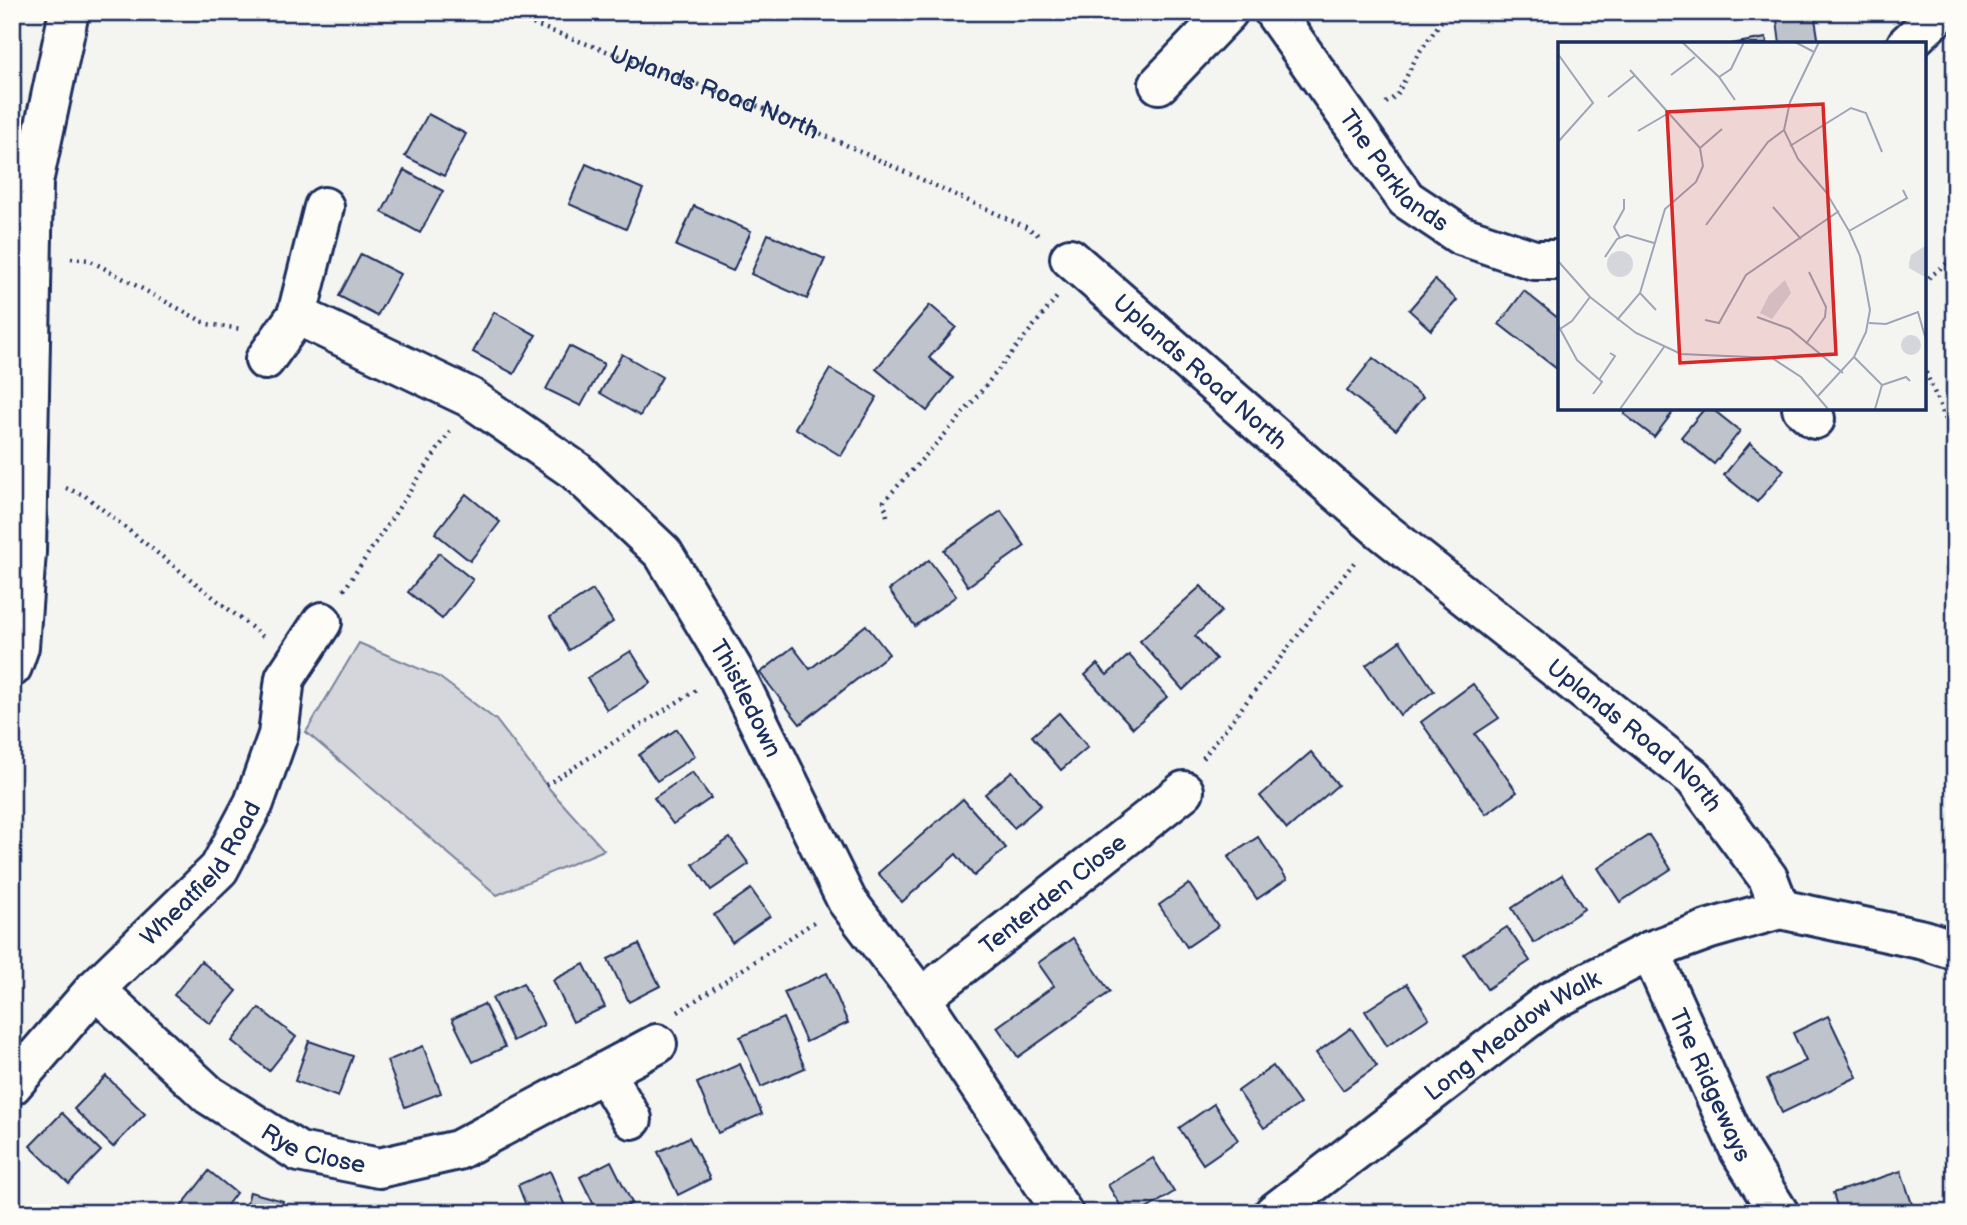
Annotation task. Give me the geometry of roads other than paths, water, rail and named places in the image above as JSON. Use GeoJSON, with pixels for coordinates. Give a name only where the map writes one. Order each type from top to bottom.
{"type":"FeatureCollection","features":[{"type":"Feature","properties":{"kind":"street"},"geometry":{"type":"LineString","coordinates":[[12,667],[19,647],[26,552],[21,385],[33,182],[69,12]]}},
{"type":"Feature","properties":{"kind":"street"},"geometry":{"type":"LineString","coordinates":[[1159,83],[1228,12]]}},
{"type":"Feature","properties":{"kind":"street","name":"The Parklands"},"geometry":{"type":"LineString","coordinates":[[1274,12],[1406,200],[1460,235],[1534,260],[1558,260]]}},
{"type":"Feature","properties":{"kind":"street"},"geometry":{"type":"LineString","coordinates":[[1909,42],[1941,12]]}},
{"type":"Feature","properties":{"kind":"street","name":"Thistledown"},"geometry":{"type":"LineString","coordinates":[[324,207],[282,336],[469,397],[576,471],[663,553],[732,668],[847,901],[921,998],[1063,1213]]}},
{"type":"Feature","properties":{"kind":"street","name":"Uplands Road North"},"geometry":{"type":"LineString","coordinates":[[1076,263],[1379,528],[1694,778],[1768,878],[1780,909]]}},
{"type":"Feature","properties":{"kind":"street","name":"Wheatfield Road"},"geometry":{"type":"LineString","coordinates":[[12,1085],[95,989],[219,869],[254,803],[278,735],[285,678],[323,622]]}},
{"type":"Feature","properties":{"kind":"street","name":"Tenterden Close"},"geometry":{"type":"LineString","coordinates":[[921,998],[1184,791]]}},
{"type":"Feature","properties":{"kind":"street"},"geometry":{"type":"LineString","coordinates":[[1780,909],[1924,940],[1955,950]]}},
{"type":"Feature","properties":{"kind":"street","name":"Long Meadow Walk"},"geometry":{"type":"LineString","coordinates":[[1278,1212],[1549,1002],[1650,951],[1710,929],[1780,909]]}},
{"type":"Feature","properties":{"kind":"street","name":"The Ridgeways"},"geometry":{"type":"LineString","coordinates":[[1650,951],[1740,1151],[1779,1213]]}},
{"type":"Feature","properties":{"kind":"street","name":"Rye Close"},"geometry":{"type":"LineString","coordinates":[[95,989],[209,1095],[299,1152],[379,1168],[458,1150],[657,1044]]}},
{"type":"Feature","properties":{"kind":"street"},"geometry":{"type":"LineString","coordinates":[[604,1072],[632,1119]]}}]}
